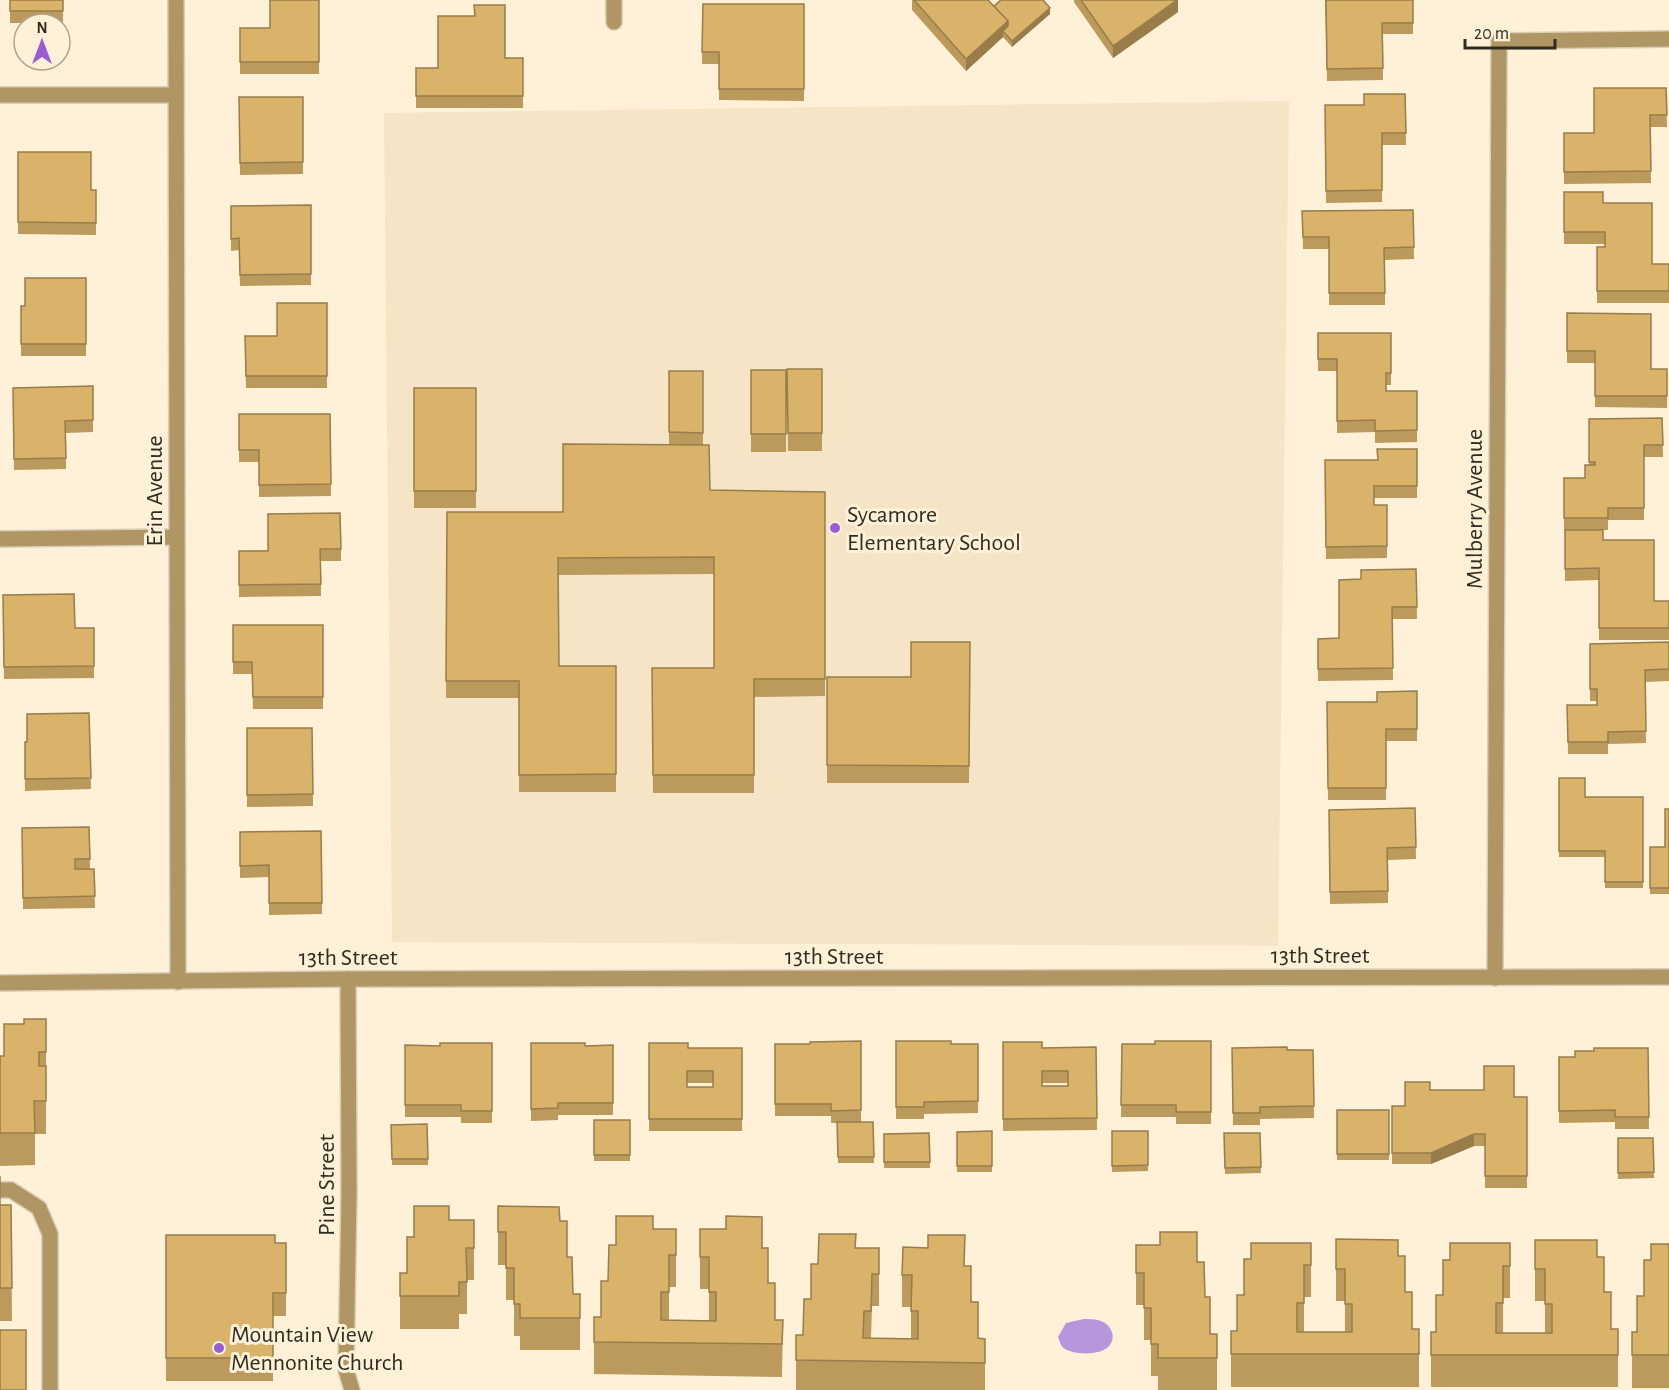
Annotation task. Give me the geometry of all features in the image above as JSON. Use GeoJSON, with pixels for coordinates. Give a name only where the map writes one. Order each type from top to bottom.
{"type":"FeatureCollection","features":[{"type":"Feature","properties":{"kind":"street","name":"Erin Avenue"},"geometry":{"type":"LineString","coordinates":[[176,0],[178,982]]}},
{"type":"Feature","properties":{"kind":"street"},"geometry":{"type":"LineString","coordinates":[[614,0],[614,22]]}},
{"type":"Feature","properties":{"kind":"street","name":"Mulberry Avenue"},"geometry":{"type":"LineString","coordinates":[[1495,978],[1499,41],[1669,39]]}},
{"type":"Feature","properties":{"kind":"street"},"geometry":{"type":"LineString","coordinates":[[0,95],[176,95]]}},
{"type":"Feature","properties":{"kind":"street"},"geometry":{"type":"LineString","coordinates":[[0,539],[176,537]]}},
{"type":"Feature","properties":{"kind":"street","name":"13th Street"},"geometry":{"type":"LineString","coordinates":[[0,983],[348,979],[1669,977]]}},
{"type":"Feature","properties":{"kind":"street","name":"Pine Street"},"geometry":{"type":"LineString","coordinates":[[348,979],[349,1193],[346,1370],[352,1390]]}},
{"type":"Feature","properties":{"kind":"street"},"geometry":{"type":"LineString","coordinates":[[0,1190],[11,1190],[39,1208],[50,1234],[50,1390]]}},
{"type":"Feature","properties":{"kind":"shaded area","name":"Sycamore Elementary School"},"geometry":{"type":"Polygon","coordinates":[[[1289,101],[1278,946],[392,942],[384,113],[1289,101]]]}},
{"type":"Feature","properties":{"kind":"shaded area"},"geometry":{"type":"Polygon","coordinates":[[[1084,1319],[1098,1320],[1109,1327],[1113,1337],[1106,1349],[1095,1353],[1082,1353],[1069,1351],[1062,1346],[1058,1337],[1066,1323],[1084,1319]]]}},
{"type":"Feature","properties":{"kind":"building"},"geometry":{"type":"Polygon","coordinates":[[[10,0],[63,0],[63,11],[10,11],[10,0]]]}},
{"type":"Feature","properties":{"kind":"building"},"geometry":{"type":"Polygon","coordinates":[[[270,0],[319,0],[319,62],[240,62],[240,28],[270,28],[270,0]]]}},
{"type":"Feature","properties":{"kind":"building"},"geometry":{"type":"Polygon","coordinates":[[[914,0],[988,0],[1008,21],[966,59],[914,0]]]}},
{"type":"Feature","properties":{"kind":"building"},"geometry":{"type":"Polygon","coordinates":[[[1001,0],[1043,0],[1050,8],[1012,41],[1003,31],[1008,26],[1008,21],[994,6],[1001,0]]]}},
{"type":"Feature","properties":{"kind":"building"},"geometry":{"type":"Polygon","coordinates":[[[1081,0],[1177,0],[1113,46],[1081,0]]]}},
{"type":"Feature","properties":{"kind":"building"},"geometry":{"type":"Polygon","coordinates":[[[1326,0],[1413,0],[1413,23],[1382,23],[1383,68],[1327,69],[1326,0]]]}},
{"type":"Feature","properties":{"kind":"building"},"geometry":{"type":"Polygon","coordinates":[[[703,4],[804,4],[804,89],[719,89],[719,52],[702,52],[703,4]]]}},
{"type":"Feature","properties":{"kind":"building"},"geometry":{"type":"Polygon","coordinates":[[[474,5],[505,5],[505,58],[523,58],[523,96],[416,96],[416,68],[438,68],[438,16],[475,16],[474,5]]]}},
{"type":"Feature","properties":{"kind":"building"},"geometry":{"type":"Polygon","coordinates":[[[1594,88],[1666,88],[1667,115],[1650,115],[1651,171],[1564,172],[1564,133],[1594,133],[1594,88]]]}},
{"type":"Feature","properties":{"kind":"building"},"geometry":{"type":"Polygon","coordinates":[[[1364,94],[1405,94],[1406,133],[1382,133],[1382,190],[1326,191],[1325,105],[1364,105],[1364,94]]]}},
{"type":"Feature","properties":{"kind":"building"},"geometry":{"type":"Polygon","coordinates":[[[239,97],[303,97],[303,162],[240,163],[239,97]]]}},
{"type":"Feature","properties":{"kind":"building"},"geometry":{"type":"Polygon","coordinates":[[[18,152],[91,152],[91,190],[96,190],[96,223],[18,222],[18,152]]]}},
{"type":"Feature","properties":{"kind":"building"},"geometry":{"type":"Polygon","coordinates":[[[1564,192],[1603,192],[1603,203],[1652,203],[1652,264],[1669,264],[1669,291],[1597,291],[1597,247],[1605,247],[1605,232],[1564,232],[1564,192]]]}},
{"type":"Feature","properties":{"kind":"building"},"geometry":{"type":"Polygon","coordinates":[[[311,205],[311,274],[240,275],[239,238],[231,239],[231,206],[311,205]]]}},
{"type":"Feature","properties":{"kind":"building"},"geometry":{"type":"Polygon","coordinates":[[[1413,210],[1414,247],[1384,248],[1385,293],[1329,293],[1329,237],[1303,237],[1302,211],[1413,210]]]}},
{"type":"Feature","properties":{"kind":"building"},"geometry":{"type":"Polygon","coordinates":[[[25,278],[86,278],[86,344],[21,344],[21,306],[25,306],[25,278]]]}},
{"type":"Feature","properties":{"kind":"building"},"geometry":{"type":"Polygon","coordinates":[[[277,303],[327,303],[327,376],[246,376],[245,336],[277,336],[277,303]]]}},
{"type":"Feature","properties":{"kind":"building"},"geometry":{"type":"Polygon","coordinates":[[[1567,313],[1651,314],[1651,369],[1667,369],[1667,396],[1595,396],[1595,351],[1567,351],[1567,313]]]}},
{"type":"Feature","properties":{"kind":"building"},"geometry":{"type":"Polygon","coordinates":[[[1318,333],[1391,333],[1391,373],[1386,373],[1386,391],[1417,391],[1417,430],[1375,431],[1375,420],[1337,421],[1337,359],[1318,359],[1318,333]]]}},
{"type":"Feature","properties":{"kind":"building"},"geometry":{"type":"Polygon","coordinates":[[[787,369],[822,369],[822,433],[788,433],[787,369]]]}},
{"type":"Feature","properties":{"kind":"building"},"geometry":{"type":"Polygon","coordinates":[[[751,370],[786,370],[786,434],[751,434],[751,370]]]}},
{"type":"Feature","properties":{"kind":"building"},"geometry":{"type":"Polygon","coordinates":[[[669,371],[703,371],[703,433],[669,432],[669,371]]]}},
{"type":"Feature","properties":{"kind":"building"},"geometry":{"type":"Polygon","coordinates":[[[93,386],[93,420],[65,421],[66,458],[14,459],[13,388],[93,386]]]}},
{"type":"Feature","properties":{"kind":"building"},"geometry":{"type":"Polygon","coordinates":[[[414,388],[476,388],[476,491],[414,491],[414,388]]]}},
{"type":"Feature","properties":{"kind":"building"},"geometry":{"type":"Polygon","coordinates":[[[239,414],[330,414],[331,484],[259,485],[259,450],[239,450],[239,414]]]}},
{"type":"Feature","properties":{"kind":"building"},"geometry":{"type":"Polygon","coordinates":[[[1662,418],[1663,445],[1644,445],[1644,508],[1608,508],[1608,518],[1564,518],[1564,478],[1585,478],[1585,465],[1595,465],[1595,462],[1589,462],[1589,419],[1662,418]]]}},
{"type":"Feature","properties":{"kind":"building"},"geometry":{"type":"Polygon","coordinates":[[[563,444],[709,445],[710,490],[825,492],[825,679],[754,679],[754,775],[653,775],[652,668],[714,668],[714,557],[558,558],[559,666],[616,666],[616,774],[519,775],[519,681],[446,681],[447,512],[563,512],[563,444]]]}},
{"type":"Feature","properties":{"kind":"building"},"geometry":{"type":"Polygon","coordinates":[[[1377,449],[1417,449],[1417,486],[1374,486],[1374,505],[1387,505],[1387,546],[1326,547],[1325,460],[1378,460],[1377,449]]]}},
{"type":"Feature","properties":{"kind":"building"},"geometry":{"type":"Polygon","coordinates":[[[340,513],[341,549],[320,549],[321,584],[239,585],[239,551],[268,551],[268,514],[340,513]]]}},
{"type":"Feature","properties":{"kind":"building"},"geometry":{"type":"Polygon","coordinates":[[[1565,530],[1603,530],[1603,540],[1654,540],[1654,601],[1669,601],[1669,628],[1599,628],[1599,568],[1565,569],[1565,530]]]}},
{"type":"Feature","properties":{"kind":"building"},"geometry":{"type":"Polygon","coordinates":[[[1416,569],[1417,607],[1392,607],[1393,668],[1318,669],[1318,639],[1339,638],[1339,580],[1361,579],[1361,570],[1416,569]]]}},
{"type":"Feature","properties":{"kind":"building"},"geometry":{"type":"Polygon","coordinates":[[[74,594],[75,628],[94,628],[94,666],[4,667],[3,595],[74,594]]]}},
{"type":"Feature","properties":{"kind":"building"},"geometry":{"type":"Polygon","coordinates":[[[233,625],[323,625],[323,697],[253,697],[252,662],[233,662],[233,625]]]}},
{"type":"Feature","properties":{"kind":"building"},"geometry":{"type":"Polygon","coordinates":[[[911,642],[970,642],[969,766],[827,765],[827,677],[911,677],[911,642]]]}},
{"type":"Feature","properties":{"kind":"building"},"geometry":{"type":"Polygon","coordinates":[[[1669,642],[1669,669],[1645,670],[1646,731],[1608,732],[1608,742],[1568,742],[1567,705],[1597,705],[1597,689],[1590,689],[1590,644],[1669,642]]]}},
{"type":"Feature","properties":{"kind":"building"},"geometry":{"type":"Polygon","coordinates":[[[1417,691],[1417,729],[1386,729],[1386,788],[1328,788],[1327,702],[1377,702],[1377,692],[1417,691]]]}},
{"type":"Feature","properties":{"kind":"building"},"geometry":{"type":"Polygon","coordinates":[[[89,713],[91,778],[25,779],[27,714],[89,713]]]}},
{"type":"Feature","properties":{"kind":"building"},"geometry":{"type":"Polygon","coordinates":[[[247,728],[312,728],[313,794],[247,795],[247,728]]]}},
{"type":"Feature","properties":{"kind":"building"},"geometry":{"type":"Polygon","coordinates":[[[1559,778],[1585,778],[1585,797],[1643,797],[1643,882],[1605,882],[1605,851],[1559,851],[1559,778]]]}},
{"type":"Feature","properties":{"kind":"building"},"geometry":{"type":"Polygon","coordinates":[[[1415,808],[1416,847],[1387,848],[1388,891],[1330,892],[1329,810],[1415,808]]]}},
{"type":"Feature","properties":{"kind":"building"},"geometry":{"type":"Polygon","coordinates":[[[1665,809],[1669,809],[1669,888],[1650,888],[1650,847],[1665,847],[1665,809]]]}},
{"type":"Feature","properties":{"kind":"building"},"geometry":{"type":"Polygon","coordinates":[[[89,827],[90,859],[75,859],[75,869],[94,869],[95,896],[23,898],[22,828],[89,827]]]}},
{"type":"Feature","properties":{"kind":"building"},"geometry":{"type":"Polygon","coordinates":[[[321,831],[322,903],[269,903],[269,865],[240,866],[240,832],[321,831]]]}},
{"type":"Feature","properties":{"kind":"building"},"geometry":{"type":"Polygon","coordinates":[[[24,1019],[46,1019],[46,1052],[39,1052],[39,1066],[46,1066],[46,1101],[34,1101],[35,1133],[0,1133],[0,1056],[4,1056],[4,1024],[24,1024],[24,1019]]]}},
{"type":"Feature","properties":{"kind":"building"},"geometry":{"type":"Polygon","coordinates":[[[861,1041],[861,1110],[831,1111],[831,1104],[775,1104],[775,1044],[861,1041]]]}},
{"type":"Feature","properties":{"kind":"building"},"geometry":{"type":"Polygon","coordinates":[[[896,1041],[951,1041],[951,1044],[978,1044],[978,1101],[924,1102],[924,1107],[896,1107],[896,1041]]]}},
{"type":"Feature","properties":{"kind":"building"},"geometry":{"type":"Polygon","coordinates":[[[1155,1041],[1211,1041],[1211,1112],[1176,1112],[1176,1105],[1121,1105],[1122,1044],[1155,1044],[1155,1041]]]}},
{"type":"Feature","properties":{"kind":"building"},"geometry":{"type":"Polygon","coordinates":[[[1003,1042],[1042,1042],[1042,1048],[1096,1047],[1097,1118],[1003,1119],[1003,1042]],[[1042,1071],[1042,1086],[1068,1086],[1068,1071],[1042,1071]]]}},
{"type":"Feature","properties":{"kind":"building"},"geometry":{"type":"Polygon","coordinates":[[[440,1043],[492,1043],[492,1111],[461,1111],[461,1105],[405,1105],[405,1045],[440,1046],[440,1043]]]}},
{"type":"Feature","properties":{"kind":"building"},"geometry":{"type":"Polygon","coordinates":[[[531,1043],[613,1045],[613,1103],[558,1103],[558,1108],[531,1109],[531,1043]]]}},
{"type":"Feature","properties":{"kind":"building"},"geometry":{"type":"Polygon","coordinates":[[[649,1043],[688,1043],[688,1048],[742,1048],[742,1119],[649,1119],[649,1043]],[[687,1071],[687,1087],[713,1087],[713,1071],[687,1071]]]}},
{"type":"Feature","properties":{"kind":"building"},"geometry":{"type":"Polygon","coordinates":[[[1287,1047],[1287,1050],[1313,1050],[1314,1106],[1260,1107],[1260,1113],[1233,1113],[1232,1048],[1287,1047]]]}},
{"type":"Feature","properties":{"kind":"building"},"geometry":{"type":"Polygon","coordinates":[[[1594,1048],[1648,1048],[1649,1117],[1615,1117],[1615,1110],[1559,1111],[1559,1057],[1575,1057],[1575,1051],[1594,1051],[1594,1048]]]}},
{"type":"Feature","properties":{"kind":"building"},"geometry":{"type":"Polygon","coordinates":[[[1484,1066],[1514,1066],[1514,1097],[1527,1097],[1527,1176],[1485,1176],[1485,1134],[1474,1134],[1431,1153],[1392,1153],[1392,1106],[1405,1106],[1405,1082],[1430,1082],[1430,1090],[1484,1090],[1484,1066]]]}},
{"type":"Feature","properties":{"kind":"building"},"geometry":{"type":"Polygon","coordinates":[[[1337,1110],[1389,1110],[1389,1154],[1337,1154],[1337,1110]]]}},
{"type":"Feature","properties":{"kind":"building"},"geometry":{"type":"Polygon","coordinates":[[[594,1120],[630,1120],[630,1155],[594,1155],[594,1120]]]}},
{"type":"Feature","properties":{"kind":"building"},"geometry":{"type":"Polygon","coordinates":[[[837,1122],[873,1122],[874,1157],[838,1157],[837,1122]]]}},
{"type":"Feature","properties":{"kind":"building"},"geometry":{"type":"Polygon","coordinates":[[[427,1124],[428,1159],[392,1159],[391,1125],[427,1124]]]}},
{"type":"Feature","properties":{"kind":"building"},"geometry":{"type":"Polygon","coordinates":[[[992,1131],[992,1166],[957,1166],[957,1132],[992,1131]]]}},
{"type":"Feature","properties":{"kind":"building"},"geometry":{"type":"Polygon","coordinates":[[[1112,1131],[1148,1131],[1148,1165],[1112,1166],[1112,1131]]]}},
{"type":"Feature","properties":{"kind":"building"},"geometry":{"type":"Polygon","coordinates":[[[929,1133],[930,1162],[884,1162],[884,1134],[929,1133]]]}},
{"type":"Feature","properties":{"kind":"building"},"geometry":{"type":"Polygon","coordinates":[[[1224,1133],[1260,1133],[1261,1167],[1225,1168],[1224,1133]]]}},
{"type":"Feature","properties":{"kind":"building"},"geometry":{"type":"Polygon","coordinates":[[[1618,1138],[1653,1138],[1654,1172],[1618,1173],[1618,1138]]]}},
{"type":"Feature","properties":{"kind":"building"},"geometry":{"type":"Polygon","coordinates":[[[0,1205],[11,1205],[12,1288],[0,1288],[0,1205]]]}},
{"type":"Feature","properties":{"kind":"building"},"geometry":{"type":"Polygon","coordinates":[[[414,1206],[449,1206],[449,1220],[474,1220],[474,1248],[466,1248],[467,1282],[459,1282],[459,1296],[400,1296],[400,1273],[407,1273],[407,1237],[414,1237],[414,1206]]]}},
{"type":"Feature","properties":{"kind":"building"},"geometry":{"type":"Polygon","coordinates":[[[498,1206],[559,1207],[560,1221],[567,1221],[567,1257],[572,1257],[573,1294],[580,1294],[580,1318],[520,1318],[520,1304],[514,1304],[514,1268],[506,1268],[506,1232],[498,1232],[498,1206]]]}},
{"type":"Feature","properties":{"kind":"building"},"geometry":{"type":"Polygon","coordinates":[[[616,1216],[653,1216],[653,1229],[676,1229],[676,1255],[669,1255],[669,1292],[661,1292],[661,1320],[716,1321],[716,1292],[709,1292],[709,1257],[700,1257],[700,1229],[726,1229],[726,1216],[762,1217],[762,1248],[768,1248],[768,1283],[775,1283],[775,1320],[783,1320],[782,1344],[594,1342],[594,1317],[601,1317],[601,1281],[608,1281],[609,1245],[616,1245],[616,1216]]]}},
{"type":"Feature","properties":{"kind":"building"},"geometry":{"type":"Polygon","coordinates":[[[1160,1232],[1197,1232],[1197,1262],[1204,1262],[1205,1297],[1210,1297],[1210,1334],[1217,1334],[1217,1358],[1158,1358],[1158,1344],[1151,1344],[1151,1308],[1144,1308],[1144,1273],[1136,1273],[1136,1245],[1160,1245],[1160,1232]]]}},
{"type":"Feature","properties":{"kind":"building"},"geometry":{"type":"Polygon","coordinates":[[[819,1234],[856,1234],[855,1248],[879,1248],[879,1274],[872,1274],[871,1311],[864,1311],[863,1338],[918,1339],[918,1311],[911,1311],[912,1275],[902,1275],[903,1247],[928,1248],[928,1235],[965,1235],[964,1266],[971,1266],[971,1302],[978,1302],[978,1338],[985,1339],[985,1363],[796,1360],[796,1335],[803,1335],[804,1299],[811,1299],[811,1264],[818,1264],[819,1234]]]}},
{"type":"Feature","properties":{"kind":"building","name":"Mountain View Mennonite Church"},"geometry":{"type":"Polygon","coordinates":[[[166,1235],[275,1235],[275,1243],[286,1243],[286,1293],[273,1293],[273,1358],[166,1358],[166,1235]]]}},
{"type":"Feature","properties":{"kind":"building"},"geometry":{"type":"Polygon","coordinates":[[[1336,1239],[1398,1240],[1398,1256],[1405,1256],[1405,1292],[1412,1292],[1412,1329],[1419,1329],[1419,1354],[1231,1354],[1231,1331],[1237,1331],[1237,1295],[1244,1295],[1244,1259],[1251,1259],[1251,1243],[1311,1243],[1311,1265],[1304,1265],[1304,1303],[1297,1303],[1297,1332],[1352,1332],[1352,1304],[1345,1304],[1345,1269],[1336,1269],[1336,1239]]]}},
{"type":"Feature","properties":{"kind":"building"},"geometry":{"type":"Polygon","coordinates":[[[1535,1240],[1597,1240],[1597,1257],[1604,1257],[1604,1292],[1611,1292],[1611,1329],[1618,1329],[1618,1355],[1431,1355],[1431,1332],[1436,1332],[1436,1295],[1443,1295],[1443,1260],[1450,1260],[1450,1243],[1510,1243],[1510,1266],[1503,1266],[1503,1303],[1496,1303],[1496,1333],[1552,1333],[1552,1304],[1545,1304],[1545,1269],[1535,1269],[1535,1240]]]}},
{"type":"Feature","properties":{"kind":"building"},"geometry":{"type":"Polygon","coordinates":[[[1651,1244],[1669,1244],[1669,1355],[1632,1355],[1632,1332],[1637,1332],[1637,1296],[1644,1296],[1644,1260],[1651,1260],[1651,1244]]]}},
{"type":"Feature","properties":{"kind":"building"},"geometry":{"type":"Polygon","coordinates":[[[0,1330],[26,1330],[26,1390],[0,1390],[0,1330]]]}},
{"type":"Feature","properties":{"kind":"place","name":"Sycamore Elementary School"},"geometry":{"type":"Point","coordinates":[835,528]}},
{"type":"Feature","properties":{"kind":"place","name":"Mountain View Mennonite Church"},"geometry":{"type":"Point","coordinates":[219,1348]}}]}
